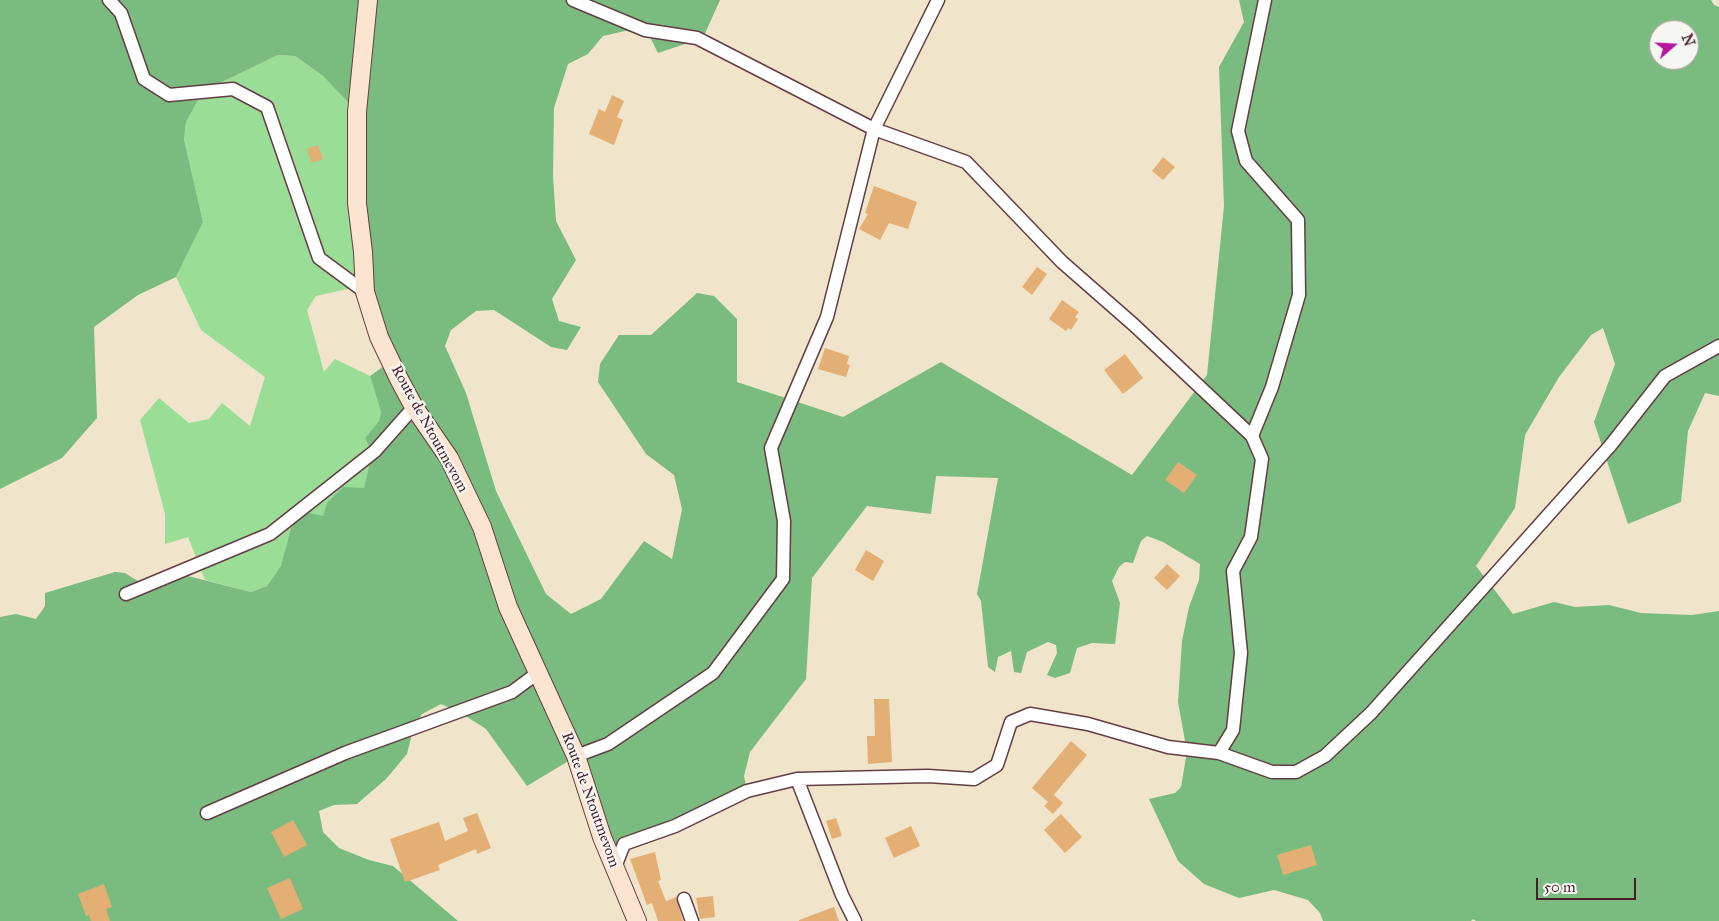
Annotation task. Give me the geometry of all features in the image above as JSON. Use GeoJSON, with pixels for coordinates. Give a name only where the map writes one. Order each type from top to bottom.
{"type":"FeatureCollection","features":[{"type":"Feature","properties":{"kind":"street"},"geometry":{"type":"LineString","coordinates":[[108,0],[121,13],[144,79],[169,95],[233,89],[267,107],[319,258],[365,292]]}},
{"type":"Feature","properties":{"kind":"street","name":"Route de Ntoutmevom"},"geometry":{"type":"LineString","coordinates":[[368,0],[356,152],[356,203],[363,252],[365,292],[379,337],[414,407],[449,458],[482,527],[508,607],[576,756],[602,837],[637,921]]}},
{"type":"Feature","properties":{"kind":"street"},"geometry":{"type":"LineString","coordinates":[[573,0],[645,30],[697,38],[874,129],[966,162],[1062,262],[1141,332],[1252,436],[1262,459],[1251,537],[1233,571],[1241,653],[1233,730],[1219,753]]}},
{"type":"Feature","properties":{"kind":"street"},"geometry":{"type":"LineString","coordinates":[[576,756],[608,744],[713,673],[783,579],[784,521],[771,448],[827,317],[874,129],[938,0]]}},
{"type":"Feature","properties":{"kind":"street"},"geometry":{"type":"LineString","coordinates":[[1252,436],[1272,387],[1299,295],[1298,220],[1246,161],[1238,131],[1265,0]]}},
{"type":"Feature","properties":{"kind":"street"},"geometry":{"type":"LineString","coordinates":[[615,866],[624,844],[675,826],[747,791],[797,779],[928,776],[974,779],[997,765],[1011,722],[1030,714],[1088,724],[1168,747],[1219,753],[1272,772],[1296,772],[1325,756],[1371,713],[1610,446],[1665,376],[1719,346]]}},
{"type":"Feature","properties":{"kind":"street"},"geometry":{"type":"LineString","coordinates":[[126,594],[270,534],[375,451],[414,407]]}},
{"type":"Feature","properties":{"kind":"street"},"geometry":{"type":"LineString","coordinates":[[207,813],[345,754],[512,692],[539,672]]}},
{"type":"Feature","properties":{"kind":"street"},"geometry":{"type":"LineString","coordinates":[[797,779],[842,895],[855,921]]}},
{"type":"Feature","properties":{"kind":"street"},"geometry":{"type":"LineString","coordinates":[[684,899],[692,921]]}},
{"type":"Feature","properties":{"kind":"green space"},"geometry":{"type":"Polygon","coordinates":[[[0,0],[720,0],[703,38],[658,53],[648,33],[625,31],[603,36],[588,54],[568,64],[554,108],[553,176],[556,221],[576,260],[552,299],[559,321],[581,327],[567,350],[551,347],[494,310],[476,311],[451,330],[445,346],[466,393],[496,491],[546,594],[571,614],[601,599],[644,541],[672,559],[682,509],[674,475],[646,454],[598,382],[600,364],[619,335],[651,335],[697,293],[714,296],[737,319],[737,382],[843,417],[941,362],[1132,475],[1207,375],[1224,206],[1219,67],[1244,22],[1239,0],[1711,0],[1714,5],[1719,7],[1719,396],[1705,393],[1688,431],[1681,502],[1628,524],[1594,422],[1615,364],[1603,328],[1591,335],[1559,377],[1525,435],[1515,508],[1476,566],[1513,614],[1554,602],[1575,607],[1609,605],[1641,613],[1692,615],[1719,611],[1719,921],[1476,921],[1473,919],[1471,921],[1323,921],[1320,913],[1308,900],[1274,890],[1239,898],[1204,884],[1178,861],[1149,799],[1175,793],[1181,787],[1187,752],[1178,702],[1182,641],[1189,607],[1199,580],[1200,564],[1163,542],[1147,536],[1141,541],[1133,563],[1125,562],[1119,567],[1112,581],[1120,603],[1115,644],[1092,643],[1077,648],[1070,673],[1055,678],[1047,675],[1057,653],[1056,645],[1048,642],[1027,652],[1021,673],[1014,672],[1011,651],[998,657],[995,672],[988,667],[981,601],[977,594],[998,478],[936,476],[931,514],[867,506],[812,578],[806,679],[750,752],[744,776],[747,791],[624,844],[615,867],[575,757],[527,786],[486,729],[461,713],[441,704],[422,714],[413,730],[407,754],[386,779],[357,804],[334,805],[319,811],[323,832],[339,848],[369,860],[393,866],[458,921],[0,921],[0,617],[16,614],[36,619],[45,606],[45,593],[115,572],[125,573],[141,583],[180,574],[251,592],[267,586],[281,566],[293,521],[301,511],[323,516],[327,503],[343,487],[364,488],[372,453],[365,438],[379,421],[381,412],[370,376],[391,361],[365,292],[357,112],[323,76],[295,56],[278,55],[203,91],[186,122],[184,139],[203,222],[176,277],[138,295],[94,327],[97,418],[62,458],[0,489],[0,0]]]}},
{"type":"Feature","properties":{"kind":"green space"},"geometry":{"type":"Polygon","coordinates":[[[278,55],[295,56],[323,76],[357,112],[365,292],[347,289],[316,296],[307,310],[324,372],[335,359],[370,376],[381,412],[379,421],[365,438],[372,453],[364,488],[327,503],[323,517],[293,521],[282,566],[267,586],[251,592],[205,580],[188,537],[165,544],[165,514],[140,420],[159,398],[189,423],[209,419],[222,403],[250,426],[265,377],[201,330],[176,277],[203,222],[184,139],[186,122],[203,91],[278,55]]]}},
{"type":"Feature","properties":{"kind":"building"},"geometry":{"type":"Polygon","coordinates":[[[612,95],[624,101],[617,117],[623,120],[614,145],[589,134],[599,109],[605,112],[612,95]]]}},
{"type":"Feature","properties":{"kind":"building"},"geometry":{"type":"Polygon","coordinates":[[[318,145],[323,159],[312,163],[307,149],[318,145]]]}},
{"type":"Feature","properties":{"kind":"building"},"geometry":{"type":"Polygon","coordinates":[[[1163,157],[1175,167],[1163,180],[1152,171],[1163,157]]]}},
{"type":"Feature","properties":{"kind":"building"},"geometry":{"type":"Polygon","coordinates":[[[874,186],[917,202],[908,229],[889,223],[880,240],[859,229],[868,214],[865,213],[874,186]]]}},
{"type":"Feature","properties":{"kind":"building"},"geometry":{"type":"Polygon","coordinates":[[[1037,267],[1047,274],[1032,295],[1022,287],[1037,267]]]}},
{"type":"Feature","properties":{"kind":"building"},"geometry":{"type":"Polygon","coordinates":[[[1062,300],[1079,312],[1075,317],[1078,319],[1071,330],[1068,328],[1066,331],[1049,319],[1062,300]]]}},
{"type":"Feature","properties":{"kind":"building"},"geometry":{"type":"Polygon","coordinates":[[[825,348],[849,356],[847,364],[850,365],[846,377],[818,369],[825,348]]]}},
{"type":"Feature","properties":{"kind":"building"},"geometry":{"type":"Polygon","coordinates":[[[1125,354],[1143,378],[1123,394],[1104,370],[1125,354]]]}},
{"type":"Feature","properties":{"kind":"building"},"geometry":{"type":"Polygon","coordinates":[[[1178,462],[1197,475],[1184,493],[1165,480],[1178,462]]]}},
{"type":"Feature","properties":{"kind":"building"},"geometry":{"type":"Polygon","coordinates":[[[866,550],[884,561],[873,581],[855,570],[866,550]]]}},
{"type":"Feature","properties":{"kind":"building"},"geometry":{"type":"Polygon","coordinates":[[[1167,564],[1180,576],[1167,590],[1154,578],[1167,564]]]}},
{"type":"Feature","properties":{"kind":"building"},"geometry":{"type":"Polygon","coordinates":[[[874,699],[889,699],[892,762],[868,764],[867,736],[875,736],[874,699]]]}},
{"type":"Feature","properties":{"kind":"building"},"geometry":{"type":"Polygon","coordinates":[[[1071,741],[1087,755],[1052,797],[1054,795],[1063,803],[1053,814],[1044,806],[1048,802],[1032,788],[1071,741]]]}},
{"type":"Feature","properties":{"kind":"building"},"geometry":{"type":"Polygon","coordinates":[[[477,813],[491,848],[477,854],[476,849],[438,865],[440,870],[405,882],[390,839],[439,822],[445,841],[468,831],[463,818],[477,813]]]}},
{"type":"Feature","properties":{"kind":"building"},"geometry":{"type":"Polygon","coordinates":[[[1061,814],[1082,837],[1065,853],[1044,830],[1061,814]]]}},
{"type":"Feature","properties":{"kind":"building"},"geometry":{"type":"Polygon","coordinates":[[[836,818],[842,836],[832,839],[826,821],[836,818]]]}},
{"type":"Feature","properties":{"kind":"building"},"geometry":{"type":"Polygon","coordinates":[[[293,820],[307,845],[284,857],[271,832],[293,820]]]}},
{"type":"Feature","properties":{"kind":"building"},"geometry":{"type":"Polygon","coordinates":[[[911,826],[920,846],[894,858],[885,838],[911,826]]]}},
{"type":"Feature","properties":{"kind":"building"},"geometry":{"type":"Polygon","coordinates":[[[1311,845],[1317,865],[1283,875],[1277,855],[1311,845]]]}},
{"type":"Feature","properties":{"kind":"building"},"geometry":{"type":"Polygon","coordinates":[[[655,852],[661,880],[658,881],[666,901],[676,897],[683,921],[658,921],[652,903],[647,905],[630,859],[655,852]]]}},
{"type":"Feature","properties":{"kind":"building"},"geometry":{"type":"Polygon","coordinates":[[[290,878],[303,909],[281,919],[267,888],[290,878]]]}},
{"type":"Feature","properties":{"kind":"building"},"geometry":{"type":"Polygon","coordinates":[[[104,884],[112,907],[106,909],[110,921],[91,921],[89,915],[86,916],[78,894],[104,884]]]}},
{"type":"Feature","properties":{"kind":"building"},"geometry":{"type":"Polygon","coordinates":[[[713,896],[715,917],[700,919],[696,898],[713,896]]]}},
{"type":"Feature","properties":{"kind":"building"},"geometry":{"type":"Polygon","coordinates":[[[834,907],[839,921],[799,921],[799,920],[834,907]]]}}]}
